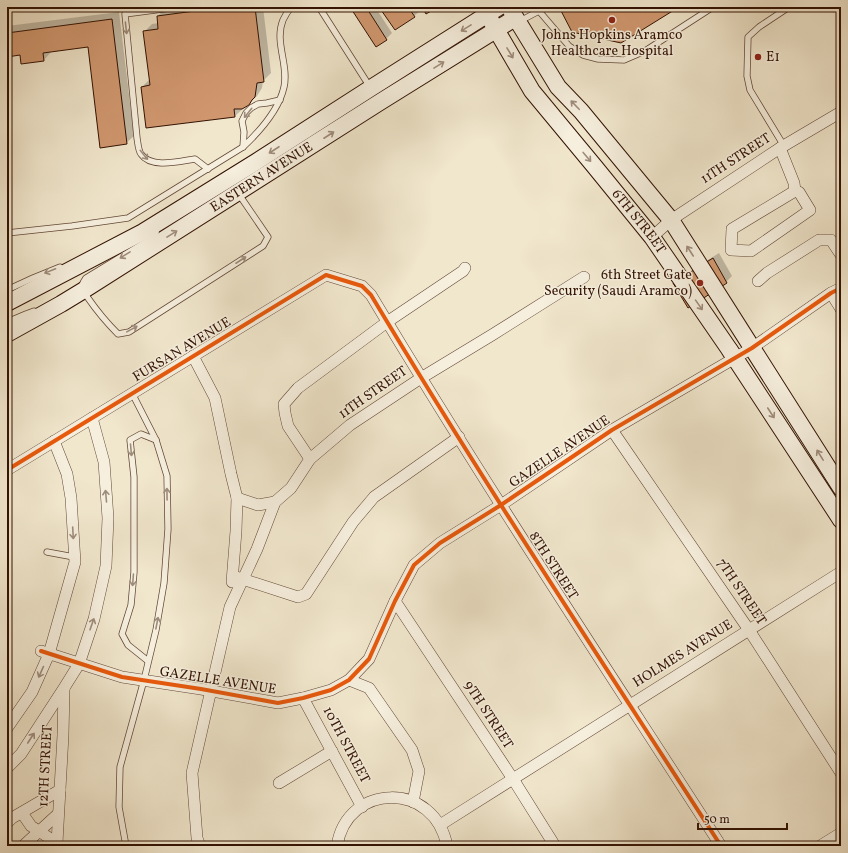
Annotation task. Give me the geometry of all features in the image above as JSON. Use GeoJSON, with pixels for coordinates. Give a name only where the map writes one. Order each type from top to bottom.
{"type":"FeatureCollection","features":[{"type":"Feature","properties":{"kind":"main road","name":"EASTERN AVENUE"},"geometry":{"type":"LineString","coordinates":[[7,334],[84,290],[234,188],[375,95],[490,9]]}},
{"type":"Feature","properties":{"kind":"main road","name":"6TH STREET"},"geometry":{"type":"LineString","coordinates":[[490,9],[496,30],[532,91],[652,237],[735,358],[841,520]]}},
{"type":"Feature","properties":{"kind":"main road","name":"EASTERN AVENUE"},"geometry":{"type":"LineString","coordinates":[[7,303],[143,232],[256,162],[375,95],[496,30],[514,16]]}},
{"type":"Feature","properties":{"kind":"main road","name":"6TH STREET"},"geometry":{"type":"LineString","coordinates":[[514,16],[558,87],[581,111],[671,220],[841,488]]}},
{"type":"Feature","properties":{"kind":"street","name":"11TH STREET"},"geometry":{"type":"LineString","coordinates":[[652,237],[671,220],[782,147],[841,112]]}},
{"type":"Feature","properties":{"kind":"street"},"geometry":{"type":"LineString","coordinates":[[782,147],[794,183],[795,191]]}},
{"type":"Feature","properties":{"kind":"street"},"geometry":{"type":"LineString","coordinates":[[795,191],[799,192],[810,210],[751,251],[731,250],[732,229],[795,191]]}},
{"type":"Feature","properties":{"kind":"street"},"geometry":{"type":"LineString","coordinates":[[758,281],[767,273],[819,240],[831,240],[841,255]]}},
{"type":"Feature","properties":{"kind":"street"},"geometry":{"type":"LineString","coordinates":[[310,459],[288,426],[284,404],[298,388],[387,322],[463,271],[465,268]]}},
{"type":"Feature","properties":{"kind":"street","name":"FURSAN AVENUE"},"geometry":{"type":"LineString","coordinates":[[7,470],[326,275],[362,286],[371,295]]}},
{"type":"Feature","properties":{"kind":"street","name":"11TH STREET"},"geometry":{"type":"LineString","coordinates":[[237,578],[257,549],[275,502],[291,488],[310,459],[350,426],[421,378],[584,277]]}},
{"type":"Feature","properties":{"kind":"street","name":"GAZELLE AVENUE"},"geometry":{"type":"LineString","coordinates":[[45,653],[122,677],[210,690],[278,703],[331,690],[349,680],[368,659],[414,564],[440,543],[501,505],[612,430],[752,348],[831,293],[841,288]]}},
{"type":"Feature","properties":{"kind":"street"},"geometry":{"type":"LineString","coordinates":[[831,293],[841,309]]}},
{"type":"Feature","properties":{"kind":"street","name":"8TH STREET"},"geometry":{"type":"LineString","coordinates":[[371,295],[458,438],[720,846]]}},
{"type":"Feature","properties":{"kind":"street","name":"11TH STREET"},"geometry":{"type":"LineString","coordinates":[[193,356],[215,398],[231,474],[238,498],[236,531],[237,578],[192,773],[197,838],[200,846]]}},
{"type":"Feature","properties":{"kind":"street"},"geometry":{"type":"LineString","coordinates":[[7,768],[21,754],[79,664],[94,619],[106,566],[108,518],[104,462],[92,418]]}},
{"type":"Feature","properties":{"kind":"street","name":"7TH STREET"},"geometry":{"type":"LineString","coordinates":[[612,430],[749,630],[841,773]]}},
{"type":"Feature","properties":{"kind":"street"},"geometry":{"type":"LineString","coordinates":[[237,578],[298,597],[306,594],[353,522],[374,497],[458,438]]}},
{"type":"Feature","properties":{"kind":"street"},"geometry":{"type":"LineString","coordinates":[[7,728],[32,692],[75,562],[70,492],[66,474],[54,441]]}},
{"type":"Feature","properties":{"kind":"street"},"geometry":{"type":"LineString","coordinates":[[238,498],[258,505],[275,502]]}},
{"type":"Feature","properties":{"kind":"street","name":"HOLMES AVENUE"},"geometry":{"type":"LineString","coordinates":[[440,825],[841,572]]}},
{"type":"Feature","properties":{"kind":"street","name":"9TH STREET"},"geometry":{"type":"LineString","coordinates":[[395,601],[513,779],[555,846]]}},
{"type":"Feature","properties":{"kind":"street"},"geometry":{"type":"LineString","coordinates":[[349,680],[369,688],[412,750],[419,771],[413,802]]}},
{"type":"Feature","properties":{"kind":"street","name":"12TH STREET"},"geometry":{"type":"LineString","coordinates":[[57,844],[64,688]]}},
{"type":"Feature","properties":{"kind":"street","name":"10TH STREET"},"geometry":{"type":"LineString","coordinates":[[303,698],[362,807]]}},
{"type":"Feature","properties":{"kind":"street"},"geometry":{"type":"LineString","coordinates":[[279,783],[332,750]]}},
{"type":"Feature","properties":{"kind":"street"},"geometry":{"type":"LineString","coordinates":[[7,823],[12,818],[60,790]]}},
{"type":"Feature","properties":{"kind":"street"},"geometry":{"type":"LineString","coordinates":[[337,846],[344,824],[350,817],[370,802],[387,798],[396,798],[421,805],[434,816],[440,825],[447,846]]}},
{"type":"Feature","properties":{"kind":"street"},"geometry":{"type":"LineString","coordinates":[[22,813],[31,826],[57,844]]}},
{"type":"Feature","properties":{"kind":"street"},"geometry":{"type":"LineString","coordinates":[[23,846],[58,814]]}},
{"type":"Feature","properties":{"kind":"street"},"geometry":{"type":"LineString","coordinates":[[820,846],[841,833]]}},
{"type":"Feature","properties":{"kind":"lane"},"geometry":{"type":"LineString","coordinates":[[178,7],[125,14],[137,138],[141,153],[148,160],[161,163],[195,159],[208,169]]}},
{"type":"Feature","properties":{"kind":"lane"},"geometry":{"type":"LineString","coordinates":[[7,233],[128,218],[243,147],[270,116],[280,100],[284,86],[285,72],[281,31],[283,21],[291,7]]}},
{"type":"Feature","properties":{"kind":"lane"},"geometry":{"type":"LineString","coordinates":[[320,7],[375,95]]}},
{"type":"Feature","properties":{"kind":"lane"},"geometry":{"type":"LineString","coordinates":[[514,16],[540,9],[569,46],[582,55],[598,59],[624,60],[645,51],[713,7]]}},
{"type":"Feature","properties":{"kind":"lane"},"geometry":{"type":"LineString","coordinates":[[782,147],[750,90],[747,76],[748,37],[789,7]]}},
{"type":"Feature","properties":{"kind":"lane"},"geometry":{"type":"LineString","coordinates":[[243,147],[244,132],[242,121],[246,113],[258,104],[280,100]]}},
{"type":"Feature","properties":{"kind":"lane"},"geometry":{"type":"LineString","coordinates":[[176,212],[147,241],[86,278],[82,284],[82,287],[100,314],[118,334],[129,332],[263,246],[268,237],[234,188],[222,185],[213,188]]}},
{"type":"Feature","properties":{"kind":"lane"},"geometry":{"type":"LineString","coordinates":[[72,262],[113,248]]}},
{"type":"Feature","properties":{"kind":"lane"},"geometry":{"type":"LineString","coordinates":[[7,290],[66,265]]}},
{"type":"Feature","properties":{"kind":"lane"},"geometry":{"type":"LineString","coordinates":[[7,322],[26,314],[61,304]]}},
{"type":"Feature","properties":{"kind":"lane"},"geometry":{"type":"LineString","coordinates":[[126,846],[119,807],[120,767],[156,630],[164,583],[168,529],[167,476],[156,440],[132,393]]}},
{"type":"Feature","properties":{"kind":"lane"},"geometry":{"type":"LineString","coordinates":[[148,661],[128,645],[122,634],[131,605],[134,572],[134,477],[130,440],[141,434],[156,440]]}},
{"type":"Feature","properties":{"kind":"lane"},"geometry":{"type":"LineString","coordinates":[[47,552],[74,557]]}},
{"type":"Feature","properties":{"kind":"building"},"geometry":{"type":"Polygon","coordinates":[[[225,7],[255,7],[264,82],[257,83],[255,97],[249,105],[242,109],[234,109],[235,117],[146,128],[141,87],[150,85],[143,31],[158,29],[157,16],[225,7]]]}},
{"type":"Feature","properties":{"kind":"building"},"geometry":{"type":"Polygon","coordinates":[[[350,7],[366,7],[387,40],[376,47],[350,7]]]}},
{"type":"Feature","properties":{"kind":"building"},"geometry":{"type":"Polygon","coordinates":[[[379,7],[408,7],[415,17],[395,30],[379,7]]]}},
{"type":"Feature","properties":{"kind":"building"},"geometry":{"type":"Polygon","coordinates":[[[422,7],[438,7],[426,14],[422,7]]]}},
{"type":"Feature","properties":{"kind":"building","name":"Johns Hopkins Aramco Healthcare Hospital"},"geometry":{"type":"Polygon","coordinates":[[[559,7],[679,7],[621,43],[572,32],[559,7]]]}},
{"type":"Feature","properties":{"kind":"building"},"geometry":{"type":"Polygon","coordinates":[[[112,19],[127,144],[100,148],[88,47],[43,53],[44,61],[21,64],[20,55],[7,57],[7,33],[112,19]]]}},
{"type":"Feature","properties":{"kind":"building","name":"6th Street Gate Security (Saudi Aramco)"},"geometry":{"type":"Polygon","coordinates":[[[713,258],[727,283],[688,308],[673,283],[713,258]]]}},
{"type":"Feature","properties":{"kind":"cycle path"},"geometry":{"type":"LineString","coordinates":[[7,470],[326,275],[362,286],[371,295],[456,434],[721,846]]}},
{"type":"Feature","properties":{"kind":"cycle path"},"geometry":{"type":"LineString","coordinates":[[41,651],[122,677],[278,703],[331,690],[349,680],[369,659],[395,601],[414,565],[440,543],[501,505],[612,430],[752,348],[831,293],[841,288]]}},
{"type":"Feature","properties":{"kind":"place","name":"Johns Hopkins Aramco Healthcare Hospital"},"geometry":{"type":"Point","coordinates":[612,20]}},
{"type":"Feature","properties":{"kind":"place","name":"E1"},"geometry":{"type":"Point","coordinates":[758,57]}},
{"type":"Feature","properties":{"kind":"place","name":"6th Street Gate Security (Saudi Aramco)"},"geometry":{"type":"Point","coordinates":[700,283]}}]}
